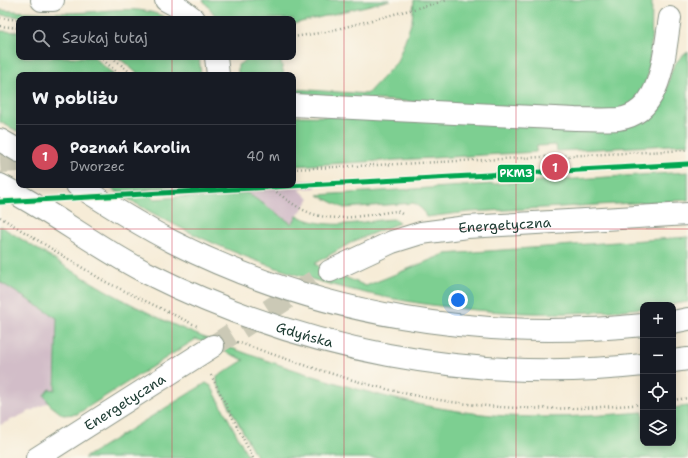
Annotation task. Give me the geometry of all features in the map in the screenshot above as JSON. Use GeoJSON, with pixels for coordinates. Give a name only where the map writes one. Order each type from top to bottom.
{"type":"FeatureCollection","features":[{"type":"Feature","properties":{"kind":"main road"},"geometry":{"type":"LineString","coordinates":[[42,0],[53,0]]}},
{"type":"Feature","properties":{"kind":"main road"},"geometry":{"type":"LineString","coordinates":[[166,0],[190,16]]}},
{"type":"Feature","properties":{"kind":"main road"},"geometry":{"type":"LineString","coordinates":[[296,105],[567,119],[619,119],[638,112],[650,101],[657,86],[670,18]]}},
{"type":"Feature","properties":{"kind":"main road"},"geometry":{"type":"LineString","coordinates":[[216,60],[218,72]]}},
{"type":"Feature","properties":{"kind":"main road"},"geometry":{"type":"LineString","coordinates":[[0,140],[16,149]]}},
{"type":"Feature","properties":{"kind":"main road","name":"Gdyńska"},"geometry":{"type":"LineString","coordinates":[[0,185],[108,251],[147,272],[231,310],[318,339],[401,357],[487,368],[582,369],[640,365]]}},
{"type":"Feature","properties":{"kind":"main road"},"geometry":{"type":"LineString","coordinates":[[81,188],[133,220],[173,242],[217,262],[283,287],[352,307],[422,321],[492,329],[564,330],[640,325]]}},
{"type":"Feature","properties":{"kind":"main road","name":"Energetyczna"},"geometry":{"type":"LineString","coordinates":[[330,271],[392,242],[421,233],[467,227],[688,214]]}},
{"type":"Feature","properties":{"kind":"main road"},"geometry":{"type":"LineString","coordinates":[[676,321],[688,319]]}},
{"type":"Feature","properties":{"kind":"main road","name":"Energetyczna"},"geometry":{"type":"LineString","coordinates":[[37,458],[213,346]]}},
{"type":"Feature","properties":{"kind":"main road"},"geometry":{"type":"LineString","coordinates":[[676,360],[688,358]]}},
{"type":"Feature","properties":{"kind":"path"},"geometry":{"type":"LineString","coordinates":[[296,37],[326,32],[448,0]]}},
{"type":"Feature","properties":{"kind":"path"},"geometry":{"type":"LineString","coordinates":[[0,18],[16,20]]}},
{"type":"Feature","properties":{"kind":"path"},"geometry":{"type":"LineString","coordinates":[[0,26],[16,28]]}},
{"type":"Feature","properties":{"kind":"path"},"geometry":{"type":"LineString","coordinates":[[103,60],[117,72]]}},
{"type":"Feature","properties":{"kind":"path"},"geometry":{"type":"LineString","coordinates":[[116,60],[130,72]]}},
{"type":"Feature","properties":{"kind":"path"},"geometry":{"type":"LineString","coordinates":[[296,169],[688,150]]}},
{"type":"Feature","properties":{"kind":"path"},"geometry":{"type":"LineString","coordinates":[[271,188],[302,209],[314,214],[336,217],[397,211],[416,226],[421,233]]}},
{"type":"Feature","properties":{"kind":"path"},"geometry":{"type":"LineString","coordinates":[[210,373],[253,458]]}},
{"type":"Feature","properties":{"kind":"path"},"geometry":{"type":"LineString","coordinates":[[676,400],[688,398]]}},
{"type":"Feature","properties":{"kind":"shaded area"},"geometry":{"type":"Polygon","coordinates":[[[316,180],[316,188],[299,189],[309,199],[292,224],[246,192],[223,194],[222,189],[296,188],[296,181],[316,180]]]}},
{"type":"Feature","properties":{"kind":"shaded area"},"geometry":{"type":"Polygon","coordinates":[[[0,282],[57,318],[54,400],[0,425],[0,282]]]}},
{"type":"Feature","properties":{"kind":"green space"},"geometry":{"type":"Polygon","coordinates":[[[203,0],[390,0],[296,23],[296,16],[216,16],[203,0]]]}},
{"type":"Feature","properties":{"kind":"green space"},"geometry":{"type":"Polygon","coordinates":[[[414,0],[652,0],[649,68],[646,82],[642,93],[637,100],[631,105],[609,113],[296,95],[296,89],[367,94],[397,62],[412,21],[414,0]]]}},
{"type":"Feature","properties":{"kind":"green space"},"geometry":{"type":"Polygon","coordinates":[[[0,10],[81,13],[132,10],[145,11],[161,16],[16,16],[0,15],[0,10]]]}},
{"type":"Feature","properties":{"kind":"green space"},"geometry":{"type":"Polygon","coordinates":[[[0,31],[16,32],[16,60],[97,60],[111,72],[16,72],[16,130],[0,122],[0,31]]]}},
{"type":"Feature","properties":{"kind":"green space"},"geometry":{"type":"Polygon","coordinates":[[[688,52],[688,144],[557,151],[556,145],[537,146],[536,152],[296,166],[296,116],[642,120],[654,112],[663,101],[673,68],[681,57],[688,52]]]}},
{"type":"Feature","properties":{"kind":"green space"},"geometry":{"type":"Polygon","coordinates":[[[122,60],[199,60],[201,72],[136,72],[122,60]]]}},
{"type":"Feature","properties":{"kind":"green space"},"geometry":{"type":"Polygon","coordinates":[[[246,60],[281,60],[283,72],[238,72],[238,65],[246,60]]]}},
{"type":"Feature","properties":{"kind":"green space"},"geometry":{"type":"Polygon","coordinates":[[[688,172],[688,200],[469,212],[426,217],[423,210],[414,203],[344,208],[318,195],[688,172]]]}},
{"type":"Feature","properties":{"kind":"green space"},"geometry":{"type":"Polygon","coordinates":[[[111,188],[176,188],[146,190],[154,199],[246,192],[292,224],[297,216],[310,221],[335,224],[396,219],[399,223],[354,241],[314,264],[366,286],[445,254],[688,237],[688,302],[676,304],[676,302],[640,302],[640,308],[573,313],[503,312],[433,305],[364,293],[296,274],[230,250],[166,220],[111,188]]]}},
{"type":"Feature","properties":{"kind":"green space"},"geometry":{"type":"Polygon","coordinates":[[[0,226],[104,289],[176,326],[270,362],[332,382],[398,400],[443,409],[487,415],[554,417],[640,412],[640,446],[676,446],[676,408],[688,406],[688,458],[257,458],[217,383],[217,377],[244,360],[196,339],[77,414],[63,415],[50,405],[44,395],[49,389],[55,390],[57,318],[0,282],[0,226]]]}},
{"type":"Feature","properties":{"kind":"green space"},"geometry":{"type":"Polygon","coordinates":[[[206,383],[211,386],[249,458],[84,458],[206,383]]]}},
{"type":"Feature","properties":{"kind":"tunnel"},"geometry":{"type":"LineString","coordinates":[[0,162],[16,161]]}},
{"type":"Feature","properties":{"kind":"tunnel"},"geometry":{"type":"LineString","coordinates":[[213,346],[330,271]]}},
{"type":"Feature","properties":{"kind":"transit line","name":"PKM3"},"geometry":{"type":"LineString","coordinates":[[296,186],[688,164]]}},
{"type":"Feature","properties":{"kind":"transit line","name":"PKM3"},"geometry":{"type":"LineString","coordinates":[[0,202],[253,188]]}},
{"type":"Feature","properties":{"kind":"place","name":"Poznań Karolin"},"geometry":{"type":"Point","coordinates":[555,167]}}]}
